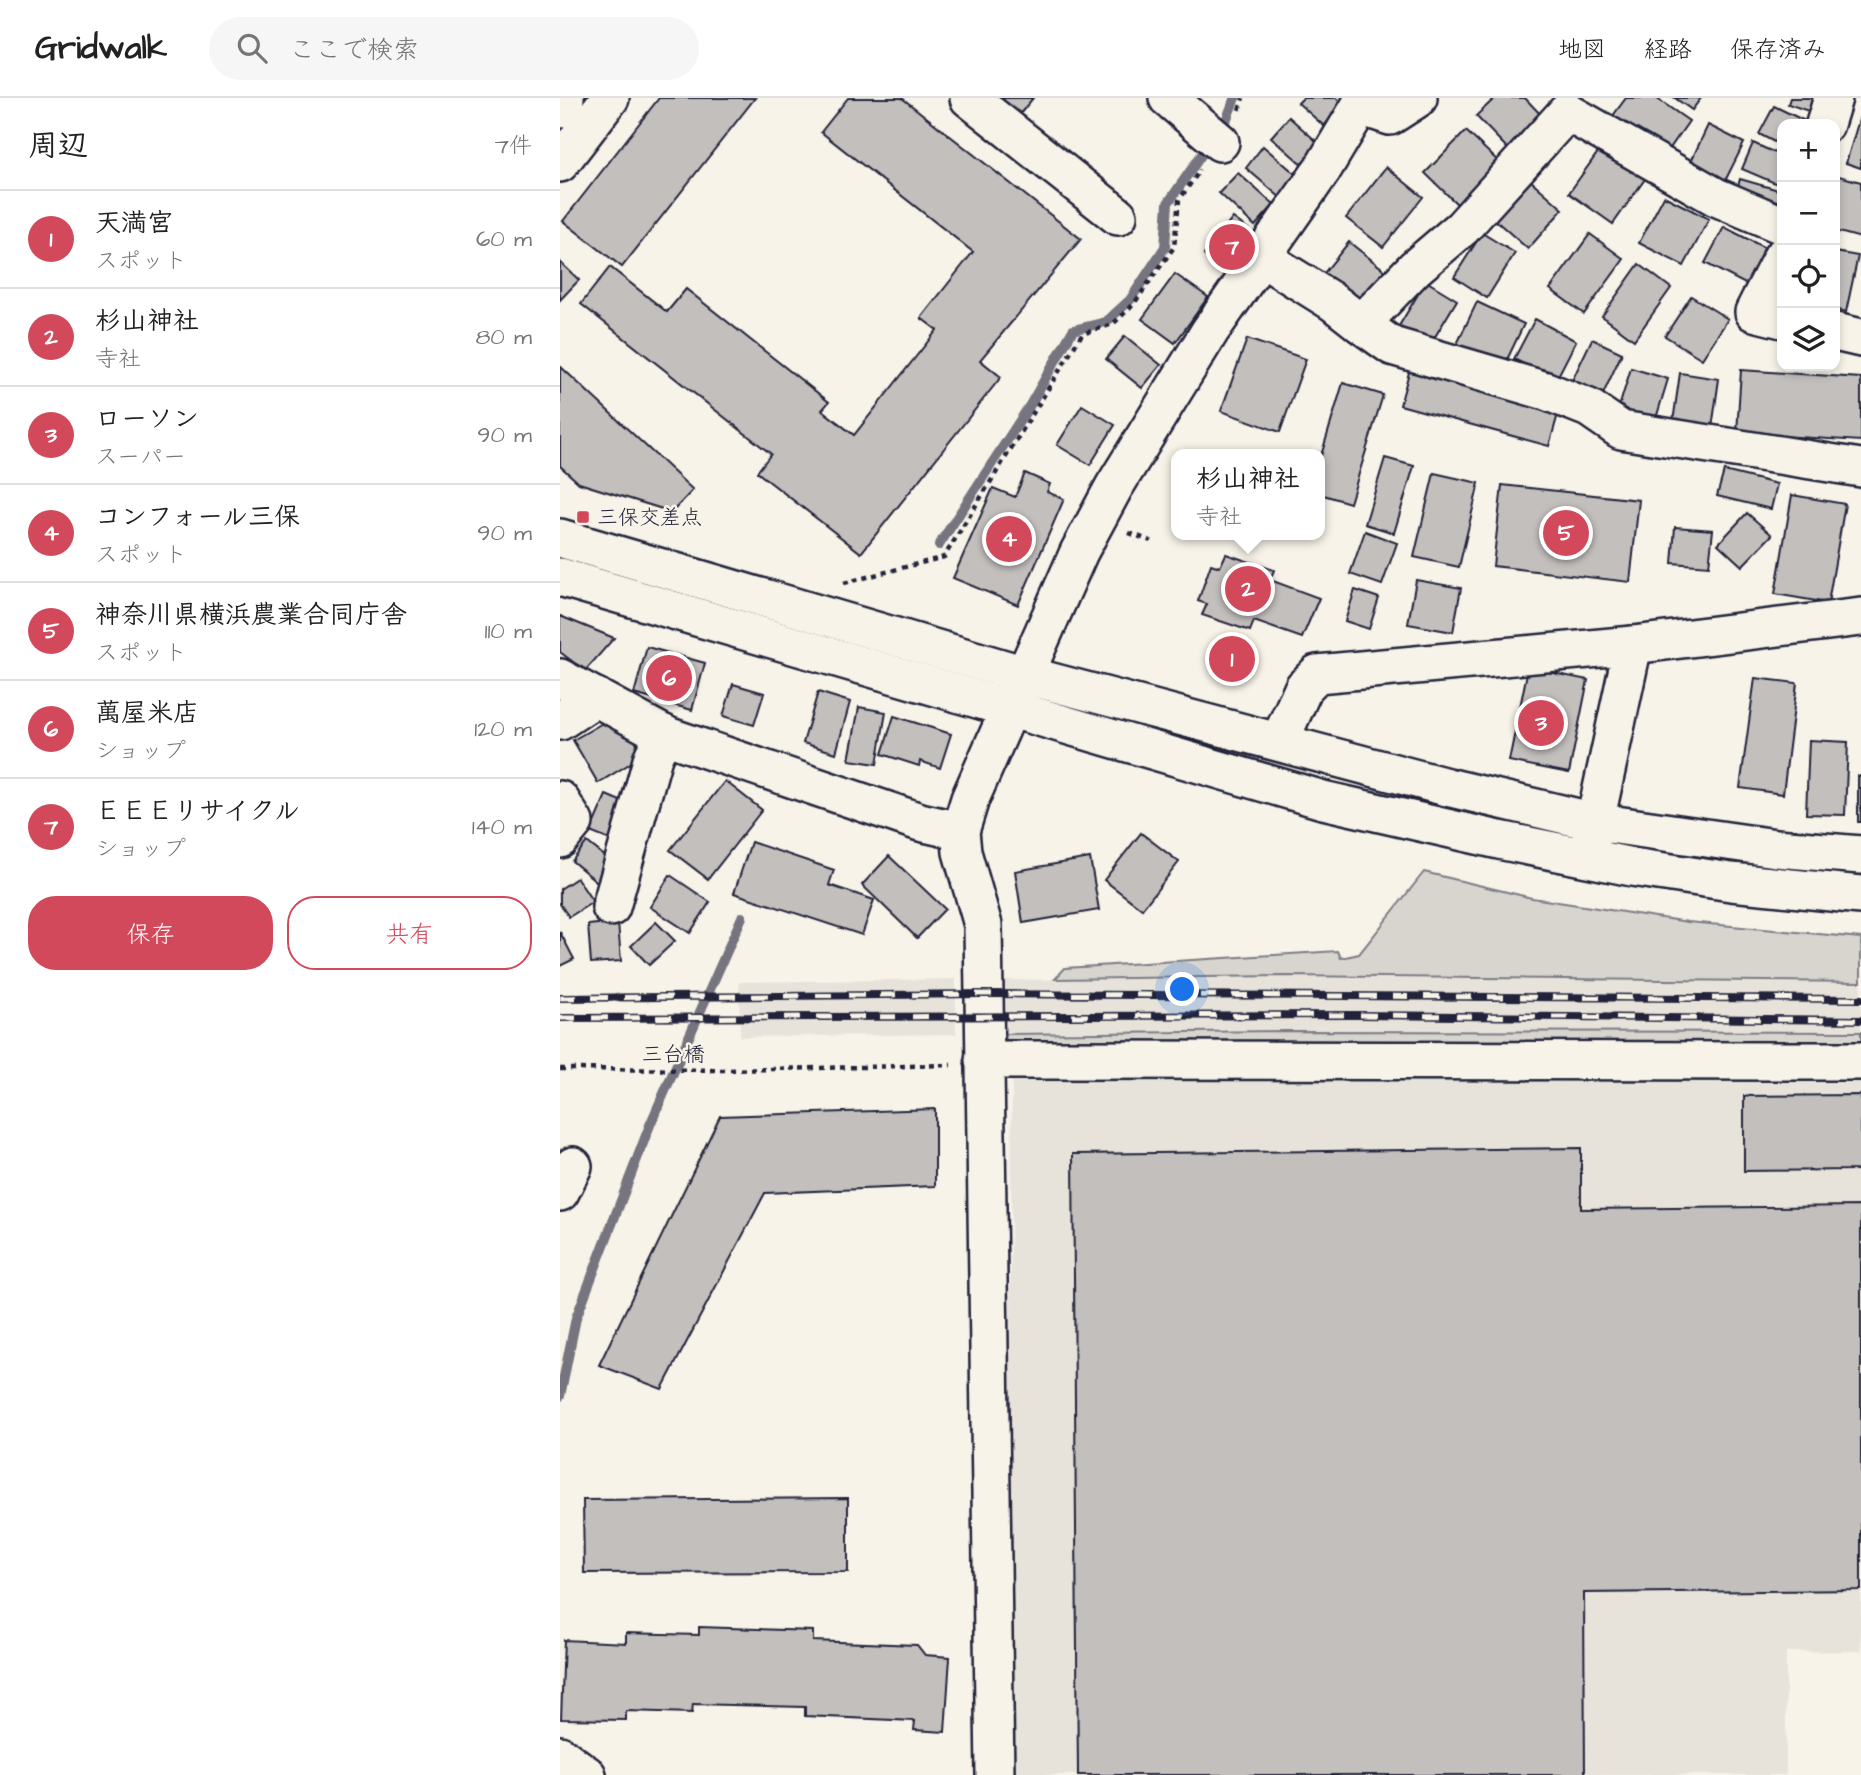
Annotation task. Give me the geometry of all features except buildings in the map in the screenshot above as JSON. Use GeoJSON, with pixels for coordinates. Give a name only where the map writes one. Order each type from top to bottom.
{"type":"FeatureCollection","features":[{"type":"Feature","properties":{"kind":"street"},"geometry":{"type":"LineString","coordinates":[[560,109],[565,98]]}},
{"type":"Feature","properties":{"kind":"street"},"geometry":{"type":"LineString","coordinates":[[560,163],[610,98]]}},
{"type":"Feature","properties":{"kind":"street"},"geometry":{"type":"LineString","coordinates":[[969,98],[1118,216]]}},
{"type":"Feature","properties":{"kind":"street"},"geometry":{"type":"LineString","coordinates":[[1168,98],[1220,142]]}},
{"type":"Feature","properties":{"kind":"street"},"geometry":{"type":"LineString","coordinates":[[995,1775],[973,1062],[983,925],[962,852],[960,831],[970,799],[1079,552],[1114,487],[1210,331],[1322,170],[1362,102],[1390,116],[1418,98]]}},
{"type":"Feature","properties":{"kind":"street"},"geometry":{"type":"LineString","coordinates":[[1827,119],[1833,98]]}},
{"type":"Feature","properties":{"kind":"street"},"geometry":{"type":"LineString","coordinates":[[1361,324],[1415,268],[1462,228],[1567,112],[1716,197],[1777,223]]}},
{"type":"Feature","properties":{"kind":"street"},"geometry":{"type":"LineString","coordinates":[[1261,257],[1333,302],[1392,346],[1546,391],[1589,408],[1621,430],[1861,468]]}},
{"type":"Feature","properties":{"kind":"street"},"geometry":{"type":"LineString","coordinates":[[1777,267],[1754,312],[1777,317]]}},
{"type":"Feature","properties":{"kind":"street"},"geometry":{"type":"LineString","coordinates":[[1840,332],[1861,338]]}},
{"type":"Feature","properties":{"kind":"street"},"geometry":{"type":"LineString","coordinates":[[560,538],[1025,675],[1447,786],[1595,822],[1776,848],[1861,855]]}},
{"type":"Feature","properties":{"kind":"street"},"geometry":{"type":"LineString","coordinates":[[560,577],[1323,800],[1587,858],[1731,882],[1861,895]]}},
{"type":"Feature","properties":{"kind":"street"},"geometry":{"type":"LineString","coordinates":[[1280,740],[1304,687],[1317,674],[1633,645],[1861,617]]}},
{"type":"Feature","properties":{"kind":"street"},"geometry":{"type":"LineString","coordinates":[[1587,858],[1633,645]]}},
{"type":"Feature","properties":{"kind":"street"},"geometry":{"type":"LineString","coordinates":[[560,678],[664,734],[920,822],[960,831]]}},
{"type":"Feature","properties":{"kind":"street"},"geometry":{"type":"LineString","coordinates":[[560,721],[596,697]]}},
{"type":"Feature","properties":{"kind":"street"},"geometry":{"type":"LineString","coordinates":[[611,907],[653,757],[664,734]]}},
{"type":"Feature","properties":{"kind":"street"},"geometry":{"type":"LineString","coordinates":[[560,800],[574,822],[560,839]]}},
{"type":"Feature","properties":{"kind":"street"},"geometry":{"type":"LineString","coordinates":[[973,1062],[1861,1061]]}},
{"type":"Feature","properties":{"kind":"street"},"geometry":{"type":"LineString","coordinates":[[560,1755],[587,1775]]}},
{"type":"Feature","properties":{"kind":"path"},"geometry":{"type":"LineString","coordinates":[[835,586],[944,556],[1082,334],[1113,324],[1133,305],[1174,247],[1179,200],[1235,120],[1243,98]]}},
{"type":"Feature","properties":{"kind":"path"},"geometry":{"type":"LineString","coordinates":[[1127,533],[1151,541]]}},
{"type":"Feature","properties":{"kind":"path","name":"三台橋"},"geometry":{"type":"LineString","coordinates":[[560,1069],[728,1070],[973,1062]]}},
{"type":"Feature","properties":{"kind":"shaded area"},"geometry":{"type":"Polygon","coordinates":[[[1424,872],[1532,898],[1688,922],[1861,938],[1861,982],[1285,976],[1055,979],[1065,968],[1338,951],[1341,958],[1359,954],[1424,872]]]}},
{"type":"Feature","properties":{"kind":"shaded area"},"geometry":{"type":"Polygon","coordinates":[[[1285,976],[1861,982],[1861,1032],[1285,1031],[1006,1034],[1004,980],[1285,976]]]}},
{"type":"Feature","properties":{"kind":"shaded area"},"geometry":{"type":"Polygon","coordinates":[[[956,979],[956,1034],[740,1037],[739,982],[956,979]]]}},
{"type":"Feature","properties":{"kind":"shaded area"},"geometry":{"type":"Polygon","coordinates":[[[1285,1031],[1861,1032],[1861,1046],[1005,1044],[1006,1034],[1285,1031]]]}},
{"type":"Feature","properties":{"kind":"shaded area"},"geometry":{"type":"Polygon","coordinates":[[[1012,1072],[1861,1075],[1861,1651],[1786,1652],[1786,1775],[1007,1775],[1012,1072]]]}},
{"type":"Feature","properties":{"kind":"waterway"},"geometry":{"type":"LineString","coordinates":[[939,545],[1030,405],[1073,330],[1106,322],[1130,300],[1165,247],[1168,203],[1227,118],[1235,98]]}},
{"type":"Feature","properties":{"kind":"waterway"},"geometry":{"type":"LineString","coordinates":[[560,1396],[576,1318],[650,1125],[742,917]]}},
{"type":"Feature","properties":{"kind":"railway"},"geometry":{"type":"LineString","coordinates":[[560,998],[984,994],[1861,999]]}},
{"type":"Feature","properties":{"kind":"railway"},"geometry":{"type":"LineString","coordinates":[[560,1018],[1356,1015],[1861,1020]]}},
{"type":"Feature","properties":{"kind":"place","name":"ＥＥＥリサイクル"},"geometry":{"type":"Point","coordinates":[1232,247]}},
{"type":"Feature","properties":{"kind":"place","name":"三保交差点"},"geometry":{"type":"Point","coordinates":[583,517]}},
{"type":"Feature","properties":{"kind":"place","name":"神奈川県横浜農業合同庁舎"},"geometry":{"type":"Point","coordinates":[1566,533]}},
{"type":"Feature","properties":{"kind":"place","name":"コンフォール三保"},"geometry":{"type":"Point","coordinates":[1009,539]}},
{"type":"Feature","properties":{"kind":"place","name":"杉山神社"},"geometry":{"type":"Point","coordinates":[1248,589]}},
{"type":"Feature","properties":{"kind":"place","name":"天満宮"},"geometry":{"type":"Point","coordinates":[1232,659]}},
{"type":"Feature","properties":{"kind":"place","name":"萬屋米店"},"geometry":{"type":"Point","coordinates":[669,678]}},
{"type":"Feature","properties":{"kind":"place","name":"ローソン"},"geometry":{"type":"Point","coordinates":[1541,723]}}]}
